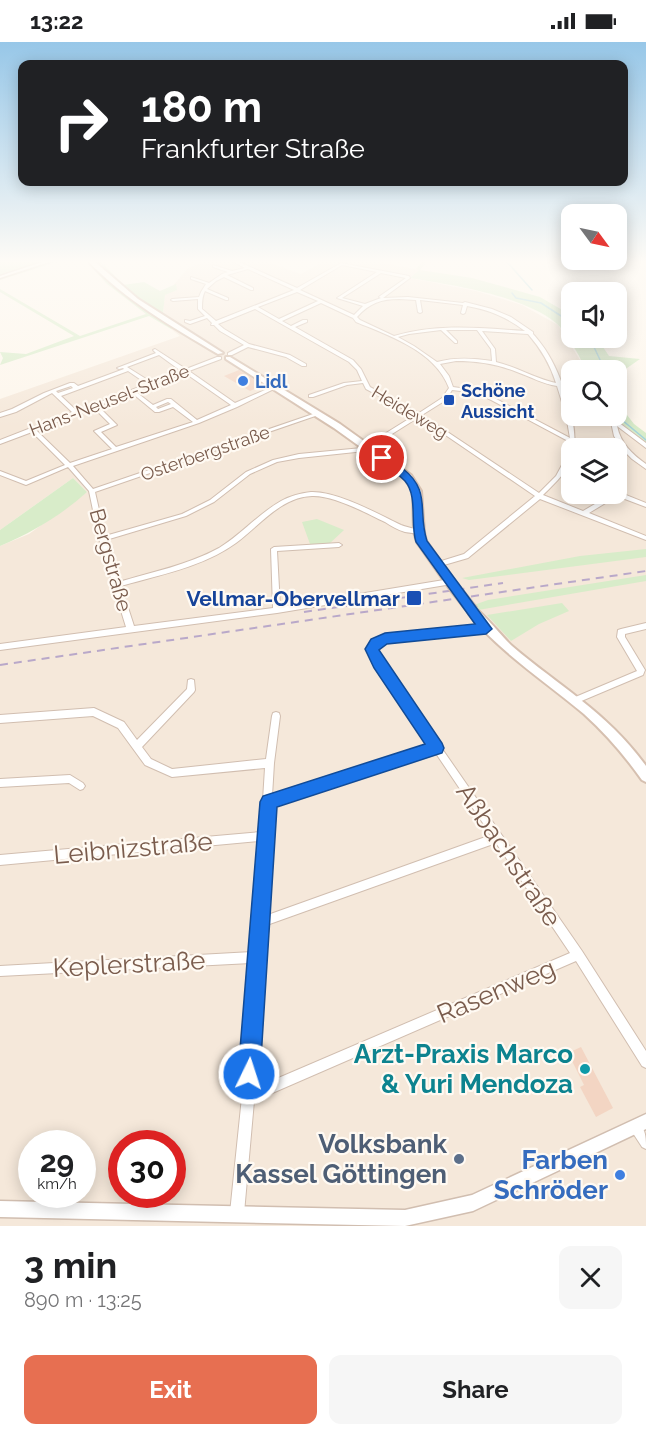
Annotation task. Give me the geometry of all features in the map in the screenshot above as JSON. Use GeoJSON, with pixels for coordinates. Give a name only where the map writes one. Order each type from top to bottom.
{"type":"FeatureCollection","features":[{"type":"Feature","properties":{"kind":"main road"},"geometry":{"type":"LineString","coordinates":[[158,316],[318,414],[408,477],[417,491],[419,532],[425,549],[486,629],[518,658],[576,700],[608,729],[646,776]]}},
{"type":"Feature","properties":{"kind":"street"},"geometry":{"type":"LineString","coordinates":[[187,321],[190,323],[205,316]]}},
{"type":"Feature","properties":{"kind":"street"},"geometry":{"type":"LineString","coordinates":[[206,316],[213,324],[247,345],[288,356],[304,365]]}},
{"type":"Feature","properties":{"kind":"street"},"geometry":{"type":"LineString","coordinates":[[213,324],[234,316]]}},
{"type":"Feature","properties":{"kind":"street","name":"Heideweg"},"geometry":{"type":"LineString","coordinates":[[273,316],[356,365],[368,388],[419,415],[539,496],[646,538]]}},
{"type":"Feature","properties":{"kind":"street"},"geometry":{"type":"LineString","coordinates":[[280,320],[288,316]]}},
{"type":"Feature","properties":{"kind":"street"},"geometry":{"type":"LineString","coordinates":[[355,316],[358,321],[394,337],[436,364],[446,373],[452,388]]}},
{"type":"Feature","properties":{"kind":"street"},"geometry":{"type":"LineString","coordinates":[[506,316],[531,333],[542,347],[561,388]]}},
{"type":"Feature","properties":{"kind":"street"},"geometry":{"type":"LineString","coordinates":[[292,327],[306,321]]}},
{"type":"Feature","properties":{"kind":"street"},"geometry":{"type":"LineString","coordinates":[[394,337],[419,330],[531,333]]}},
{"type":"Feature","properties":{"kind":"street"},"geometry":{"type":"LineString","coordinates":[[443,330],[455,342]]}},
{"type":"Feature","properties":{"kind":"street"},"geometry":{"type":"LineString","coordinates":[[479,330],[493,349],[494,363]]}},
{"type":"Feature","properties":{"kind":"street","name":"Hans-Neusel-Straße"},"geometry":{"type":"LineString","coordinates":[[0,442],[186,371],[247,345]]}},
{"type":"Feature","properties":{"kind":"street"},"geometry":{"type":"LineString","coordinates":[[0,415],[29,405],[35,398],[55,393],[72,384],[77,388],[110,376],[157,351],[235,406]]}},
{"type":"Feature","properties":{"kind":"street"},"geometry":{"type":"LineString","coordinates":[[436,364],[459,360],[494,363],[560,385]]}},
{"type":"Feature","properties":{"kind":"street"},"geometry":{"type":"LineString","coordinates":[[125,368],[150,384]]}},
{"type":"Feature","properties":{"kind":"street"},"geometry":{"type":"LineString","coordinates":[[311,396],[346,384],[363,382]]}},
{"type":"Feature","properties":{"kind":"street"},"geometry":{"type":"LineString","coordinates":[[0,473],[26,483],[69,465],[198,422],[276,387]]}},
{"type":"Feature","properties":{"kind":"street"},"geometry":{"type":"LineString","coordinates":[[102,539],[192,512],[212,501],[248,473],[274,461],[369,448],[444,399],[452,388]]}},
{"type":"Feature","properties":{"kind":"street"},"geometry":{"type":"LineString","coordinates":[[452,388],[479,392],[561,441]]}},
{"type":"Feature","properties":{"kind":"street"},"geometry":{"type":"LineString","coordinates":[[132,391],[157,411],[174,405],[198,422]]}},
{"type":"Feature","properties":{"kind":"street"},"geometry":{"type":"LineString","coordinates":[[55,393],[76,413]]}},
{"type":"Feature","properties":{"kind":"street"},"geometry":{"type":"LineString","coordinates":[[95,406],[114,424],[97,431],[116,450]]}},
{"type":"Feature","properties":{"kind":"street","name":"Osterbergstraße"},"geometry":{"type":"LineString","coordinates":[[92,491],[318,414]]}},
{"type":"Feature","properties":{"kind":"street"},"geometry":{"type":"LineString","coordinates":[[614,426],[614,431],[628,454],[646,467]]}},
{"type":"Feature","properties":{"kind":"street"},"geometry":{"type":"LineString","coordinates":[[620,426],[646,446]]}},
{"type":"Feature","properties":{"kind":"street"},"geometry":{"type":"LineString","coordinates":[[32,429],[92,491]]}},
{"type":"Feature","properties":{"kind":"street"},"geometry":{"type":"LineString","coordinates":[[437,566],[466,556],[539,496],[558,477],[561,471]]}},
{"type":"Feature","properties":{"kind":"street","name":"Bergstraße"},"geometry":{"type":"LineString","coordinates":[[92,491],[102,539],[130,630]]}},
{"type":"Feature","properties":{"kind":"street"},"geometry":{"type":"LineString","coordinates":[[116,585],[188,564],[219,551],[249,530],[273,507],[296,497],[313,494],[328,496],[405,530],[419,532]]}},
{"type":"Feature","properties":{"kind":"street"},"geometry":{"type":"LineString","coordinates":[[627,497],[646,505]]}},
{"type":"Feature","properties":{"kind":"street"},"geometry":{"type":"LineString","coordinates":[[585,513],[599,504]]}},
{"type":"Feature","properties":{"kind":"street"},"geometry":{"type":"LineString","coordinates":[[277,610],[274,549],[339,545]]}},
{"type":"Feature","properties":{"kind":"street"},"geometry":{"type":"LineString","coordinates":[[0,648],[452,584]]}},
{"type":"Feature","properties":{"kind":"street"},"geometry":{"type":"LineString","coordinates":[[576,700],[640,673],[641,670],[621,639],[621,632],[646,626]]}},
{"type":"Feature","properties":{"kind":"street","name":"Aßbachstraße"},"geometry":{"type":"LineString","coordinates":[[486,629],[385,639],[376,643],[372,649],[379,664],[578,956],[646,1062]]}},
{"type":"Feature","properties":{"kind":"street"},"geometry":{"type":"LineString","coordinates":[[137,746],[191,690],[191,682]]}},
{"type":"Feature","properties":{"kind":"street"},"geometry":{"type":"LineString","coordinates":[[0,719],[94,712],[121,725],[148,762],[172,773],[270,763]]}},
{"type":"Feature","properties":{"kind":"street"},"geometry":{"type":"LineString","coordinates":[[237,1213],[248,1097],[270,763],[276,716]]}},
{"type":"Feature","properties":{"kind":"street"},"geometry":{"type":"LineString","coordinates":[[268,802],[436,748]]}},
{"type":"Feature","properties":{"kind":"street"},"geometry":{"type":"LineString","coordinates":[[0,783],[70,779],[80,786]]}},
{"type":"Feature","properties":{"kind":"street","name":"Leibnizstraße"},"geometry":{"type":"LineString","coordinates":[[0,860],[265,836]]}},
{"type":"Feature","properties":{"kind":"street"},"geometry":{"type":"LineString","coordinates":[[259,923],[497,837]]}},
{"type":"Feature","properties":{"kind":"street","name":"Rasenweg"},"geometry":{"type":"LineString","coordinates":[[248,1097],[578,956]]}},
{"type":"Feature","properties":{"kind":"street","name":"Keplerstraße"},"geometry":{"type":"LineString","coordinates":[[0,971],[258,957]]}},
{"type":"Feature","properties":{"kind":"street"},"geometry":{"type":"LineString","coordinates":[[0,1209],[148,1219],[237,1213],[405,1222],[473,1203],[640,1124],[646,1143]]}},
{"type":"Feature","properties":{"kind":"shaded area"},"geometry":{"type":"Polygon","coordinates":[[[168,316],[542,316],[558,325],[561,330],[561,348],[573,348],[580,360],[561,360],[561,426],[625,426],[646,443],[646,1226],[0,1226],[0,546],[29,534],[87,492],[73,478],[0,530],[0,399],[180,336],[171,329],[181,325],[168,316]]]}},
{"type":"Feature","properties":{"kind":"green space"},"geometry":{"type":"Polygon","coordinates":[[[41,316],[46,316],[80,336],[139,316],[148,316],[0,365],[3,358],[0,352],[26,354],[74,336],[41,316]]]}},
{"type":"Feature","properties":{"kind":"green space"},"geometry":{"type":"Polygon","coordinates":[[[149,316],[168,316],[182,325],[171,329],[149,316]]]}},
{"type":"Feature","properties":{"kind":"green space"},"geometry":{"type":"Polygon","coordinates":[[[547,316],[561,316],[561,329],[556,323],[547,316]]]}},
{"type":"Feature","properties":{"kind":"green space"},"geometry":{"type":"Polygon","coordinates":[[[574,348],[604,348],[609,356],[640,359],[627,368],[627,360],[581,360],[574,348]]]}},
{"type":"Feature","properties":{"kind":"green space"},"geometry":{"type":"Polygon","coordinates":[[[627,415],[646,433],[646,443],[625,426],[627,426],[627,415]]]}},
{"type":"Feature","properties":{"kind":"green space"},"geometry":{"type":"Polygon","coordinates":[[[73,478],[87,492],[46,523],[0,546],[0,530],[73,478]]]}},
{"type":"Feature","properties":{"kind":"green space"},"geometry":{"type":"Polygon","coordinates":[[[317,519],[344,530],[329,544],[310,544],[302,522],[317,519]]]}},
{"type":"Feature","properties":{"kind":"green space"},"geometry":{"type":"Polygon","coordinates":[[[646,549],[646,557],[469,580],[462,578],[580,556],[646,549]]]}},
{"type":"Feature","properties":{"kind":"green space"},"geometry":{"type":"Polygon","coordinates":[[[646,575],[646,581],[478,610],[474,605],[488,600],[646,575]]]}},
{"type":"Feature","properties":{"kind":"green space"},"geometry":{"type":"Polygon","coordinates":[[[562,603],[569,611],[539,624],[511,641],[487,615],[562,603]]]}},
{"type":"Feature","properties":{"kind":"building","name":"Lidl"},"geometry":{"type":"Polygon","coordinates":[[[239,370],[263,385],[250,391],[224,376],[239,370]]]}},
{"type":"Feature","properties":{"kind":"building","name":"Arzt-Praxis Marco & Yuri Mendoza"},"geometry":{"type":"Polygon","coordinates":[[[581,1047],[613,1108],[596,1117],[580,1087],[584,1085],[568,1053],[581,1047]]]}},
{"type":"Feature","properties":{"kind":"waterway"},"geometry":{"type":"LineString","coordinates":[[594,348],[600,360]]}},
{"type":"Feature","properties":{"kind":"waterway"},"geometry":{"type":"LineString","coordinates":[[627,424],[646,440]]}},
{"type":"Feature","properties":{"kind":"railway"},"geometry":{"type":"LineString","coordinates":[[0,665],[646,571]]}},
{"type":"Feature","properties":{"kind":"railway"},"geometry":{"type":"LineString","coordinates":[[304,612],[503,583]]}},
{"type":"Feature","properties":{"kind":"place","name":"Lidl"},"geometry":{"type":"Point","coordinates":[243,381]}},
{"type":"Feature","properties":{"kind":"place","name":"Schöne Aussicht"},"geometry":{"type":"Point","coordinates":[449,400]}},
{"type":"Feature","properties":{"kind":"place","name":"Vellmar-Obervellmar"},"geometry":{"type":"Point","coordinates":[414,598]}},
{"type":"Feature","properties":{"kind":"place","name":"Arzt-Praxis Marco & Yuri Mendoza"},"geometry":{"type":"Point","coordinates":[585,1069]}},
{"type":"Feature","properties":{"kind":"place","name":"Volksbank Kassel Göttingen"},"geometry":{"type":"Point","coordinates":[459,1159]}},
{"type":"Feature","properties":{"kind":"place","name":"Farben Schröder"},"geometry":{"type":"Point","coordinates":[620,1175]}},
{"type":"Feature","properties":{"kind":"route"},"geometry":{"type":"LineString","coordinates":[[249,1074],[268,802],[436,748],[379,664],[372,649],[376,643],[385,639],[486,629],[425,549],[419,532],[417,491],[413,484],[408,477],[382,458]]}}]}
